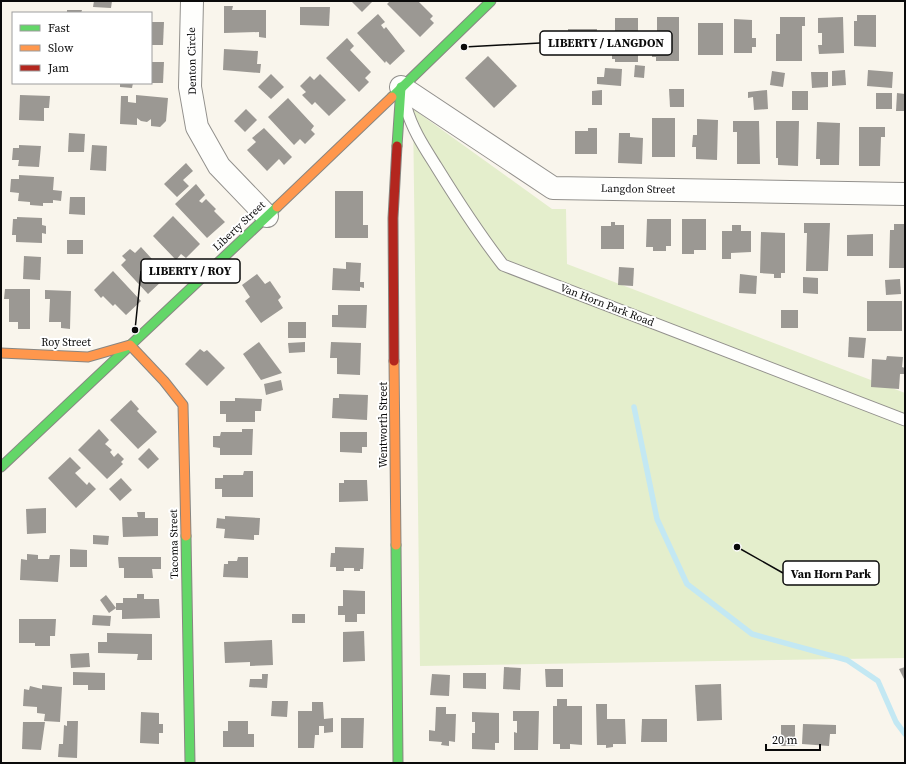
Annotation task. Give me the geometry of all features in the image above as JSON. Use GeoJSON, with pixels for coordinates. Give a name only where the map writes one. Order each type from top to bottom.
{"type":"FeatureCollection","features":[{"type":"Feature","properties":{"kind":"street","name":"Denton Circle"},"geometry":{"type":"LineString","coordinates":[[192,1],[190,87],[197,127],[219,166],[267,216]]}},
{"type":"Feature","properties":{"kind":"street","name":"Liberty Street"},"geometry":{"type":"LineString","coordinates":[[1,467],[267,216],[491,1]]}},
{"type":"Feature","properties":{"kind":"street","name":"Langdon Street"},"geometry":{"type":"LineString","coordinates":[[401,87],[553,188],[905,194]]}},
{"type":"Feature","properties":{"kind":"street","name":"Wentworth Street"},"geometry":{"type":"LineString","coordinates":[[398,763],[393,218],[401,87]]}},
{"type":"Feature","properties":{"kind":"street","name":"Roy Street"},"geometry":{"type":"LineString","coordinates":[[1,353],[88,357],[130,345]]}},
{"type":"Feature","properties":{"kind":"street","name":"Tacoma Street"},"geometry":{"type":"LineString","coordinates":[[130,345],[164,380],[182,405],[190,763]]}},
{"type":"Feature","properties":{"kind":"lane","name":"Van Horn Park Road"},"geometry":{"type":"LineString","coordinates":[[401,87],[412,126],[452,192],[503,265],[905,420]]}},
{"type":"Feature","properties":{"kind":"green space"},"geometry":{"type":"Polygon","coordinates":[[[413,109],[552,209],[566,209],[567,264],[905,393],[905,658],[420,666],[413,109]]]}},
{"type":"Feature","properties":{"kind":"building"},"geometry":{"type":"Polygon","coordinates":[[[94,1],[112,1],[111,8],[93,7],[94,1]]]}},
{"type":"Feature","properties":{"kind":"building"},"geometry":{"type":"Polygon","coordinates":[[[351,1],[373,1],[362,12],[351,1]]]}},
{"type":"Feature","properties":{"kind":"building"},"geometry":{"type":"Polygon","coordinates":[[[390,1],[418,1],[433,16],[430,19],[434,23],[420,37],[387,4],[390,1]]]}},
{"type":"Feature","properties":{"kind":"building"},"geometry":{"type":"Polygon","coordinates":[[[224,6],[233,6],[232,10],[266,10],[266,38],[259,37],[259,32],[224,33],[224,6]]]}},
{"type":"Feature","properties":{"kind":"building"},"geometry":{"type":"Polygon","coordinates":[[[300,7],[330,7],[329,26],[300,25],[300,7]]]}},
{"type":"Feature","properties":{"kind":"building"},"geometry":{"type":"Polygon","coordinates":[[[67,10],[82,10],[81,12],[67,12],[67,10]]]}},
{"type":"Feature","properties":{"kind":"building"},"geometry":{"type":"Polygon","coordinates":[[[378,14],[385,22],[381,25],[384,29],[386,27],[405,51],[390,65],[386,61],[385,63],[357,33],[378,14]]]}},
{"type":"Feature","properties":{"kind":"building"},"geometry":{"type":"Polygon","coordinates":[[[857,15],[876,15],[876,47],[854,46],[854,21],[857,21],[857,15]]]}},
{"type":"Feature","properties":{"kind":"building"},"geometry":{"type":"Polygon","coordinates":[[[657,17],[679,17],[679,61],[656,61],[656,57],[652,57],[652,50],[657,50],[657,17]]]}},
{"type":"Feature","properties":{"kind":"building"},"geometry":{"type":"Polygon","coordinates":[[[780,17],[805,17],[805,26],[802,26],[802,61],[776,61],[776,34],[780,34],[780,17]]]}},
{"type":"Feature","properties":{"kind":"building"},"geometry":{"type":"Polygon","coordinates":[[[843,17],[844,53],[819,54],[818,45],[822,45],[822,33],[818,33],[818,18],[843,17]]]}},
{"type":"Feature","properties":{"kind":"building"},"geometry":{"type":"Polygon","coordinates":[[[615,18],[638,18],[638,62],[615,62],[615,59],[612,59],[612,51],[615,51],[615,18]]]}},
{"type":"Feature","properties":{"kind":"building"},"geometry":{"type":"Polygon","coordinates":[[[734,19],[752,20],[752,38],[756,38],[756,47],[752,47],[752,53],[734,53],[734,19]]]}},
{"type":"Feature","properties":{"kind":"building"},"geometry":{"type":"Polygon","coordinates":[[[152,22],[164,22],[163,45],[152,45],[152,22]]]}},
{"type":"Feature","properties":{"kind":"building"},"geometry":{"type":"Polygon","coordinates":[[[698,23],[723,23],[723,55],[698,55],[698,23]]]}},
{"type":"Feature","properties":{"kind":"building"},"geometry":{"type":"Polygon","coordinates":[[[568,29],[597,29],[596,50],[568,50],[568,29]]]}},
{"type":"Feature","properties":{"kind":"building"},"geometry":{"type":"Polygon","coordinates":[[[347,38],[354,46],[350,50],[371,72],[365,78],[369,82],[359,92],[326,58],[347,38]]]}},
{"type":"Feature","properties":{"kind":"building"},"geometry":{"type":"Polygon","coordinates":[[[224,49],[258,51],[257,64],[261,64],[260,73],[223,70],[224,49]]]}},
{"type":"Feature","properties":{"kind":"building"},"geometry":{"type":"Polygon","coordinates":[[[488,56],[517,86],[494,108],[465,78],[488,56]]]}},
{"type":"Feature","properties":{"kind":"building"},"geometry":{"type":"Polygon","coordinates":[[[152,62],[164,62],[163,83],[152,83],[152,62]]]}},
{"type":"Feature","properties":{"kind":"building"},"geometry":{"type":"Polygon","coordinates":[[[635,65],[645,66],[644,78],[634,77],[635,65]]]}},
{"type":"Feature","properties":{"kind":"building"},"geometry":{"type":"Polygon","coordinates":[[[605,68],[622,69],[621,86],[597,84],[597,77],[604,77],[605,68]]]}},
{"type":"Feature","properties":{"kind":"building"},"geometry":{"type":"Polygon","coordinates":[[[845,70],[846,85],[832,86],[832,71],[845,70]]]}},
{"type":"Feature","properties":{"kind":"building"},"geometry":{"type":"Polygon","coordinates":[[[868,70],[893,72],[892,88],[867,86],[868,70]]]}},
{"type":"Feature","properties":{"kind":"building"},"geometry":{"type":"Polygon","coordinates":[[[772,71],[785,73],[783,87],[770,85],[772,71]]]}},
{"type":"Feature","properties":{"kind":"building"},"geometry":{"type":"Polygon","coordinates":[[[811,72],[828,72],[828,87],[812,88],[811,72]]]}},
{"type":"Feature","properties":{"kind":"building"},"geometry":{"type":"Polygon","coordinates":[[[271,74],[284,87],[271,99],[258,87],[271,74]]]}},
{"type":"Feature","properties":{"kind":"building"},"geometry":{"type":"Polygon","coordinates":[[[320,74],[346,100],[329,116],[315,102],[312,105],[302,95],[306,92],[300,86],[310,76],[314,80],[320,74]]]}},
{"type":"Feature","properties":{"kind":"building"},"geometry":{"type":"Polygon","coordinates":[[[120,84],[133,84],[132,88],[120,87],[120,84]]]}},
{"type":"Feature","properties":{"kind":"building"},"geometry":{"type":"Polygon","coordinates":[[[669,89],[684,89],[684,107],[670,107],[669,89]]]}},
{"type":"Feature","properties":{"kind":"building"},"geometry":{"type":"Polygon","coordinates":[[[602,90],[602,105],[592,105],[592,91],[602,90]]]}},
{"type":"Feature","properties":{"kind":"building"},"geometry":{"type":"Polygon","coordinates":[[[767,90],[768,109],[754,110],[753,97],[748,98],[748,92],[767,90]]]}},
{"type":"Feature","properties":{"kind":"building"},"geometry":{"type":"Polygon","coordinates":[[[792,91],[808,91],[808,110],[792,110],[792,91]]]}},
{"type":"Feature","properties":{"kind":"building"},"geometry":{"type":"Polygon","coordinates":[[[876,93],[892,93],[892,109],[876,109],[876,93]]]}},
{"type":"Feature","properties":{"kind":"building"},"geometry":{"type":"Polygon","coordinates":[[[897,93],[905,94],[905,111],[896,111],[897,93]]]}},
{"type":"Feature","properties":{"kind":"building"},"geometry":{"type":"Polygon","coordinates":[[[20,95],[50,96],[49,108],[44,108],[44,121],[19,120],[20,95]]]}},
{"type":"Feature","properties":{"kind":"building"},"geometry":{"type":"Polygon","coordinates":[[[136,95],[168,98],[166,121],[160,127],[151,126],[151,119],[147,122],[141,121],[137,118],[137,125],[120,124],[121,96],[128,96],[128,102],[136,103],[136,95]]]}},
{"type":"Feature","properties":{"kind":"building"},"geometry":{"type":"Polygon","coordinates":[[[288,98],[314,126],[311,130],[315,134],[305,144],[300,139],[294,145],[268,117],[288,98]]]}},
{"type":"Feature","properties":{"kind":"building"},"geometry":{"type":"Polygon","coordinates":[[[246,109],[257,120],[245,132],[234,121],[246,109]]]}},
{"type":"Feature","properties":{"kind":"building"},"geometry":{"type":"Polygon","coordinates":[[[652,118],[675,118],[675,157],[652,157],[652,118]]]}},
{"type":"Feature","properties":{"kind":"building"},"geometry":{"type":"Polygon","coordinates":[[[697,119],[718,120],[717,160],[696,159],[696,147],[692,147],[693,135],[697,135],[697,119]]]}},
{"type":"Feature","properties":{"kind":"building"},"geometry":{"type":"Polygon","coordinates":[[[733,121],[759,121],[760,164],[737,164],[737,132],[733,132],[733,121]]]}},
{"type":"Feature","properties":{"kind":"building"},"geometry":{"type":"Polygon","coordinates":[[[776,121],[799,121],[798,166],[778,165],[778,158],[776,158],[776,121]]]}},
{"type":"Feature","properties":{"kind":"building"},"geometry":{"type":"Polygon","coordinates":[[[817,122],[840,123],[839,165],[820,165],[820,159],[816,159],[817,122]]]}},
{"type":"Feature","properties":{"kind":"building"},"geometry":{"type":"Polygon","coordinates":[[[859,127],[885,127],[885,137],[881,137],[880,166],[859,166],[859,127]]]}},
{"type":"Feature","properties":{"kind":"building"},"geometry":{"type":"Polygon","coordinates":[[[264,128],[292,157],[284,165],[279,159],[267,171],[247,150],[256,142],[252,138],[264,128]]]}},
{"type":"Feature","properties":{"kind":"building"},"geometry":{"type":"Polygon","coordinates":[[[588,128],[597,128],[597,154],[575,154],[575,131],[588,131],[588,128]]]}},
{"type":"Feature","properties":{"kind":"building"},"geometry":{"type":"Polygon","coordinates":[[[69,133],[85,134],[84,152],[68,152],[69,133]]]}},
{"type":"Feature","properties":{"kind":"building"},"geometry":{"type":"Polygon","coordinates":[[[619,133],[630,133],[630,137],[643,138],[642,164],[618,163],[619,133]]]}},
{"type":"Feature","properties":{"kind":"building"},"geometry":{"type":"Polygon","coordinates":[[[19,145],[41,146],[39,167],[18,166],[19,160],[12,160],[13,148],[19,148],[19,145]]]}},
{"type":"Feature","properties":{"kind":"building"},"geometry":{"type":"Polygon","coordinates":[[[92,145],[107,146],[106,171],[90,170],[92,145]]]}},
{"type":"Feature","properties":{"kind":"building"},"geometry":{"type":"Polygon","coordinates":[[[186,163],[193,171],[183,180],[189,186],[177,197],[164,184],[186,163]]]}},
{"type":"Feature","properties":{"kind":"building"},"geometry":{"type":"Polygon","coordinates":[[[19,175],[54,177],[53,190],[62,191],[61,201],[53,200],[53,203],[43,203],[43,206],[30,205],[30,202],[18,201],[19,193],[10,192],[11,179],[19,179],[19,175]]]}},
{"type":"Feature","properties":{"kind":"building"},"geometry":{"type":"Polygon","coordinates":[[[196,184],[205,195],[199,201],[202,203],[206,199],[216,209],[214,211],[225,222],[207,238],[175,204],[196,184]]]}},
{"type":"Feature","properties":{"kind":"building"},"geometry":{"type":"Polygon","coordinates":[[[335,191],[363,191],[363,225],[368,225],[368,238],[335,238],[335,191]]]}},
{"type":"Feature","properties":{"kind":"building"},"geometry":{"type":"Polygon","coordinates":[[[70,197],[85,197],[85,215],[69,214],[70,197]]]}},
{"type":"Feature","properties":{"kind":"building"},"geometry":{"type":"Polygon","coordinates":[[[173,216],[200,244],[186,258],[181,254],[176,260],[153,236],[173,216]]]}},
{"type":"Feature","properties":{"kind":"building"},"geometry":{"type":"Polygon","coordinates":[[[17,217],[42,218],[42,225],[46,226],[46,234],[42,233],[42,243],[16,242],[16,235],[12,235],[13,219],[17,219],[17,217]]]}},
{"type":"Feature","properties":{"kind":"building"},"geometry":{"type":"Polygon","coordinates":[[[647,219],[671,219],[671,246],[666,246],[666,251],[653,251],[653,247],[646,247],[647,219]]]}},
{"type":"Feature","properties":{"kind":"building"},"geometry":{"type":"Polygon","coordinates":[[[682,219],[706,219],[706,250],[694,250],[694,254],[682,254],[682,219]]]}},
{"type":"Feature","properties":{"kind":"building"},"geometry":{"type":"Polygon","coordinates":[[[611,222],[615,222],[615,225],[624,225],[624,249],[601,249],[601,226],[611,226],[611,222]]]}},
{"type":"Feature","properties":{"kind":"building"},"geometry":{"type":"Polygon","coordinates":[[[804,223],[830,223],[828,271],[806,271],[807,233],[804,233],[804,223]]]}},
{"type":"Feature","properties":{"kind":"building"},"geometry":{"type":"Polygon","coordinates":[[[894,224],[905,224],[905,268],[889,268],[890,230],[894,230],[894,224]]]}},
{"type":"Feature","properties":{"kind":"building"},"geometry":{"type":"Polygon","coordinates":[[[732,225],[741,225],[741,231],[751,231],[751,252],[731,253],[731,259],[722,259],[722,231],[732,231],[732,225]]]}},
{"type":"Feature","properties":{"kind":"building"},"geometry":{"type":"Polygon","coordinates":[[[761,232],[785,233],[785,273],[781,273],[781,278],[774,278],[774,274],[760,273],[761,232]]]}},
{"type":"Feature","properties":{"kind":"building"},"geometry":{"type":"Polygon","coordinates":[[[873,234],[873,256],[847,256],[847,235],[873,234]]]}},
{"type":"Feature","properties":{"kind":"building"},"geometry":{"type":"Polygon","coordinates":[[[67,240],[83,240],[83,254],[67,254],[67,240]]]}},
{"type":"Feature","properties":{"kind":"building"},"geometry":{"type":"Polygon","coordinates":[[[141,247],[163,271],[159,274],[164,279],[148,294],[121,265],[126,260],[122,256],[130,249],[135,253],[141,247]]]}},
{"type":"Feature","properties":{"kind":"building"},"geometry":{"type":"Polygon","coordinates":[[[24,256],[41,257],[40,280],[23,279],[24,256]]]}},
{"type":"Feature","properties":{"kind":"building"},"geometry":{"type":"Polygon","coordinates":[[[346,262],[361,263],[360,282],[364,282],[364,288],[360,287],[360,291],[332,290],[333,268],[346,269],[346,262]]]}},
{"type":"Feature","properties":{"kind":"building"},"geometry":{"type":"Polygon","coordinates":[[[619,267],[634,268],[633,286],[618,285],[619,267]]]}},
{"type":"Feature","properties":{"kind":"building"},"geometry":{"type":"Polygon","coordinates":[[[113,271],[141,301],[126,315],[115,304],[113,306],[103,296],[101,298],[94,290],[113,271]]]}},
{"type":"Feature","properties":{"kind":"building"},"geometry":{"type":"Polygon","coordinates":[[[257,274],[265,284],[270,281],[281,297],[278,300],[283,308],[261,323],[245,301],[250,297],[242,285],[257,274]]]}},
{"type":"Feature","properties":{"kind":"building"},"geometry":{"type":"Polygon","coordinates":[[[740,274],[757,276],[756,294],[739,293],[740,274]]]}},
{"type":"Feature","properties":{"kind":"building"},"geometry":{"type":"Polygon","coordinates":[[[803,277],[818,278],[818,294],[803,293],[803,277]]]}},
{"type":"Feature","properties":{"kind":"building"},"geometry":{"type":"Polygon","coordinates":[[[900,279],[901,294],[886,295],[885,280],[900,279]]]}},
{"type":"Feature","properties":{"kind":"building"},"geometry":{"type":"Polygon","coordinates":[[[5,289],[30,289],[30,329],[18,329],[18,322],[9,322],[9,299],[4,299],[5,289]]]}},
{"type":"Feature","properties":{"kind":"building"},"geometry":{"type":"Polygon","coordinates":[[[45,290],[71,291],[70,329],[61,328],[61,322],[49,322],[50,299],[45,299],[45,290]]]}},
{"type":"Feature","properties":{"kind":"building"},"geometry":{"type":"Polygon","coordinates":[[[867,301],[902,301],[902,331],[867,331],[867,301]]]}},
{"type":"Feature","properties":{"kind":"building"},"geometry":{"type":"Polygon","coordinates":[[[338,305],[367,305],[366,328],[332,327],[332,315],[338,315],[338,305]]]}},
{"type":"Feature","properties":{"kind":"building"},"geometry":{"type":"Polygon","coordinates":[[[781,310],[798,310],[798,328],[781,328],[781,310]]]}},
{"type":"Feature","properties":{"kind":"building"},"geometry":{"type":"Polygon","coordinates":[[[288,322],[306,322],[306,338],[288,338],[288,322]]]}},
{"type":"Feature","properties":{"kind":"building"},"geometry":{"type":"Polygon","coordinates":[[[849,337],[866,338],[864,358],[848,357],[849,337]]]}},
{"type":"Feature","properties":{"kind":"building"},"geometry":{"type":"Polygon","coordinates":[[[259,342],[282,373],[261,380],[243,354],[259,342]]]}},
{"type":"Feature","properties":{"kind":"building"},"geometry":{"type":"Polygon","coordinates":[[[305,342],[305,352],[289,353],[288,343],[305,342]]]}},
{"type":"Feature","properties":{"kind":"building"},"geometry":{"type":"Polygon","coordinates":[[[331,342],[361,343],[360,375],[337,374],[337,358],[330,358],[331,342]]]}},
{"type":"Feature","properties":{"kind":"building"},"geometry":{"type":"Polygon","coordinates":[[[200,349],[204,352],[207,350],[225,368],[207,386],[185,364],[200,349]]]}},
{"type":"Feature","properties":{"kind":"building"},"geometry":{"type":"Polygon","coordinates":[[[887,356],[903,357],[902,367],[905,368],[905,374],[900,374],[899,389],[871,387],[872,359],[886,360],[887,356]]]}},
{"type":"Feature","properties":{"kind":"building"},"geometry":{"type":"Polygon","coordinates":[[[281,380],[283,390],[266,395],[264,384],[281,380]]]}},
{"type":"Feature","properties":{"kind":"building"},"geometry":{"type":"Polygon","coordinates":[[[339,394],[368,395],[367,420],[332,418],[333,398],[339,398],[339,394]]]}},
{"type":"Feature","properties":{"kind":"building"},"geometry":{"type":"Polygon","coordinates":[[[235,398],[262,399],[261,411],[255,411],[255,422],[226,422],[226,414],[220,414],[220,401],[235,401],[235,398]]]}},
{"type":"Feature","properties":{"kind":"building"},"geometry":{"type":"Polygon","coordinates":[[[131,400],[139,409],[137,411],[157,432],[138,449],[110,420],[131,400]]]}},
{"type":"Feature","properties":{"kind":"building"},"geometry":{"type":"Polygon","coordinates":[[[99,429],[109,440],[105,444],[112,450],[110,452],[114,457],[118,453],[124,459],[121,462],[123,464],[107,479],[78,450],[99,429]]]}},
{"type":"Feature","properties":{"kind":"building"},"geometry":{"type":"Polygon","coordinates":[[[242,429],[253,429],[252,455],[220,455],[220,448],[213,447],[213,436],[220,436],[221,432],[242,432],[242,429]]]}},
{"type":"Feature","properties":{"kind":"building"},"geometry":{"type":"Polygon","coordinates":[[[340,432],[367,432],[367,447],[362,447],[362,453],[340,452],[340,432]]]}},
{"type":"Feature","properties":{"kind":"building"},"geometry":{"type":"Polygon","coordinates":[[[149,448],[159,459],[148,469],[138,459],[149,448]]]}},
{"type":"Feature","properties":{"kind":"building"},"geometry":{"type":"Polygon","coordinates":[[[70,457],[81,468],[75,473],[87,485],[89,482],[96,489],[76,508],[48,478],[70,457]]]}},
{"type":"Feature","properties":{"kind":"building"},"geometry":{"type":"Polygon","coordinates":[[[244,471],[253,471],[253,497],[222,497],[222,489],[215,489],[215,478],[223,478],[223,475],[243,475],[244,471]]]}},
{"type":"Feature","properties":{"kind":"building"},"geometry":{"type":"Polygon","coordinates":[[[121,478],[132,490],[120,501],[109,489],[121,478]]]}},
{"type":"Feature","properties":{"kind":"building"},"geometry":{"type":"Polygon","coordinates":[[[344,480],[367,480],[368,501],[339,502],[339,483],[344,483],[344,480]]]}},
{"type":"Feature","properties":{"kind":"building"},"geometry":{"type":"Polygon","coordinates":[[[46,508],[46,533],[27,534],[26,509],[46,508]]]}},
{"type":"Feature","properties":{"kind":"building"},"geometry":{"type":"Polygon","coordinates":[[[137,512],[145,512],[145,518],[158,518],[158,536],[123,537],[122,517],[138,517],[137,512]]]}},
{"type":"Feature","properties":{"kind":"building"},"geometry":{"type":"Polygon","coordinates":[[[225,516],[260,518],[259,535],[254,535],[254,540],[224,538],[225,529],[216,528],[217,518],[225,519],[225,516]]]}},
{"type":"Feature","properties":{"kind":"building"},"geometry":{"type":"Polygon","coordinates":[[[93,535],[109,536],[108,545],[93,544],[93,535]]]}},
{"type":"Feature","properties":{"kind":"building"},"geometry":{"type":"Polygon","coordinates":[[[335,547],[364,548],[363,569],[360,569],[360,571],[354,571],[354,568],[344,568],[344,571],[336,571],[336,567],[330,567],[331,553],[335,553],[335,547]]]}},
{"type":"Feature","properties":{"kind":"building"},"geometry":{"type":"Polygon","coordinates":[[[70,549],[87,550],[87,567],[70,567],[70,549]]]}},
{"type":"Feature","properties":{"kind":"building"},"geometry":{"type":"Polygon","coordinates":[[[27,554],[38,555],[38,559],[49,559],[50,555],[60,555],[58,582],[20,580],[21,559],[27,560],[27,554]]]}},
{"type":"Feature","properties":{"kind":"building"},"geometry":{"type":"Polygon","coordinates":[[[118,557],[161,557],[161,569],[152,569],[153,578],[124,578],[124,568],[119,568],[118,557]]]}},
{"type":"Feature","properties":{"kind":"building"},"geometry":{"type":"Polygon","coordinates":[[[238,557],[248,557],[248,578],[223,577],[224,564],[228,564],[228,561],[237,561],[238,557]]]}},
{"type":"Feature","properties":{"kind":"building"},"geometry":{"type":"Polygon","coordinates":[[[343,590],[365,591],[365,614],[357,614],[357,622],[345,622],[345,615],[338,615],[338,606],[343,606],[343,590]]]}},
{"type":"Feature","properties":{"kind":"building"},"geometry":{"type":"Polygon","coordinates":[[[137,594],[144,594],[144,599],[159,599],[160,618],[122,619],[122,610],[116,610],[116,603],[123,603],[123,598],[137,598],[137,594]]]}},
{"type":"Feature","properties":{"kind":"building"},"geometry":{"type":"Polygon","coordinates":[[[106,595],[116,608],[109,613],[100,600],[106,595]]]}},
{"type":"Feature","properties":{"kind":"building"},"geometry":{"type":"Polygon","coordinates":[[[292,614],[305,614],[305,623],[292,623],[292,614]]]}},
{"type":"Feature","properties":{"kind":"building"},"geometry":{"type":"Polygon","coordinates":[[[93,615],[111,616],[110,626],[92,625],[93,615]]]}},
{"type":"Feature","properties":{"kind":"building"},"geometry":{"type":"Polygon","coordinates":[[[19,619],[56,619],[55,636],[50,636],[50,646],[35,646],[35,643],[19,643],[19,619]]]}},
{"type":"Feature","properties":{"kind":"building"},"geometry":{"type":"Polygon","coordinates":[[[364,631],[365,661],[343,662],[343,632],[364,631]]]}},
{"type":"Feature","properties":{"kind":"building"},"geometry":{"type":"Polygon","coordinates":[[[107,633],[152,634],[152,660],[137,660],[138,654],[98,653],[98,642],[107,642],[107,633]]]}},
{"type":"Feature","properties":{"kind":"building"},"geometry":{"type":"Polygon","coordinates":[[[272,640],[273,665],[250,666],[250,662],[225,663],[224,642],[272,640]]]}},
{"type":"Feature","properties":{"kind":"building"},"geometry":{"type":"Polygon","coordinates":[[[89,653],[90,667],[71,668],[70,654],[89,653]]]}},
{"type":"Feature","properties":{"kind":"building"},"geometry":{"type":"Polygon","coordinates":[[[504,667],[521,668],[520,690],[503,689],[504,667]]]}},
{"type":"Feature","properties":{"kind":"building"},"geometry":{"type":"Polygon","coordinates":[[[905,667],[905,681],[899,669],[905,667]]]}},
{"type":"Feature","properties":{"kind":"building"},"geometry":{"type":"Polygon","coordinates":[[[545,669],[563,669],[563,687],[546,687],[545,669]]]}},
{"type":"Feature","properties":{"kind":"building"},"geometry":{"type":"Polygon","coordinates":[[[73,672],[105,673],[105,690],[88,690],[88,685],[73,685],[73,672]]]}},
{"type":"Feature","properties":{"kind":"building"},"geometry":{"type":"Polygon","coordinates":[[[463,673],[486,673],[486,689],[463,688],[463,673]]]}},
{"type":"Feature","properties":{"kind":"building"},"geometry":{"type":"Polygon","coordinates":[[[262,674],[268,674],[267,688],[249,687],[250,679],[262,679],[262,674]]]}},
{"type":"Feature","properties":{"kind":"building"},"geometry":{"type":"Polygon","coordinates":[[[432,674],[450,675],[449,696],[430,695],[432,674]]]}},
{"type":"Feature","properties":{"kind":"building"},"geometry":{"type":"Polygon","coordinates":[[[721,684],[722,720],[697,721],[695,685],[721,684]]]}},
{"type":"Feature","properties":{"kind":"building"},"geometry":{"type":"Polygon","coordinates":[[[42,685],[62,687],[60,722],[44,721],[45,714],[37,713],[37,707],[23,706],[24,689],[29,690],[30,686],[42,689],[42,685]]]}},
{"type":"Feature","properties":{"kind":"building"},"geometry":{"type":"Polygon","coordinates":[[[557,699],[567,699],[567,706],[582,706],[582,745],[570,744],[570,749],[560,749],[560,744],[553,744],[553,706],[557,706],[557,699]]]}},
{"type":"Feature","properties":{"kind":"building"},"geometry":{"type":"Polygon","coordinates":[[[272,701],[288,701],[287,717],[271,716],[272,701]]]}},
{"type":"Feature","properties":{"kind":"building"},"geometry":{"type":"Polygon","coordinates":[[[312,702],[323,702],[324,719],[333,718],[333,732],[324,733],[324,726],[319,726],[319,735],[315,735],[314,748],[298,748],[298,711],[312,711],[312,702]]]}},
{"type":"Feature","properties":{"kind":"building"},"geometry":{"type":"Polygon","coordinates":[[[596,704],[607,704],[607,719],[625,719],[626,744],[613,744],[613,747],[606,748],[606,745],[597,745],[596,704]]]}},
{"type":"Feature","properties":{"kind":"building"},"geometry":{"type":"Polygon","coordinates":[[[436,707],[446,707],[446,714],[456,714],[455,742],[449,741],[449,746],[441,745],[442,742],[429,741],[429,730],[435,731],[436,707]]]}},
{"type":"Feature","properties":{"kind":"building"},"geometry":{"type":"Polygon","coordinates":[[[513,711],[539,711],[538,750],[514,750],[514,732],[517,733],[517,721],[513,721],[513,711]]]}},
{"type":"Feature","properties":{"kind":"building"},"geometry":{"type":"Polygon","coordinates":[[[141,712],[159,713],[159,724],[163,724],[163,733],[159,733],[159,744],[140,743],[141,712]]]}},
{"type":"Feature","properties":{"kind":"building"},"geometry":{"type":"Polygon","coordinates":[[[472,712],[499,713],[499,743],[495,743],[495,750],[472,749],[472,733],[475,733],[475,722],[472,722],[472,712]]]}},
{"type":"Feature","properties":{"kind":"building"},"geometry":{"type":"Polygon","coordinates":[[[341,718],[364,718],[363,748],[341,748],[341,718]]]}},
{"type":"Feature","properties":{"kind":"building"},"geometry":{"type":"Polygon","coordinates":[[[642,719],[667,719],[667,742],[641,742],[642,719]]]}},
{"type":"Feature","properties":{"kind":"building"},"geometry":{"type":"Polygon","coordinates":[[[67,721],[78,721],[77,758],[58,757],[59,744],[63,744],[64,725],[67,726],[67,721]]]}},
{"type":"Feature","properties":{"kind":"building"},"geometry":{"type":"Polygon","coordinates":[[[228,721],[248,721],[248,734],[254,734],[254,747],[223,747],[223,731],[228,731],[228,721]]]}},
{"type":"Feature","properties":{"kind":"building"},"geometry":{"type":"Polygon","coordinates":[[[23,722],[45,722],[41,750],[22,749],[23,722]]]}},
{"type":"Feature","properties":{"kind":"building"},"geometry":{"type":"Polygon","coordinates":[[[803,724],[836,725],[836,734],[830,734],[829,746],[802,744],[803,724]]]}},
{"type":"Feature","properties":{"kind":"building"},"geometry":{"type":"Polygon","coordinates":[[[781,725],[795,725],[795,746],[781,746],[781,725]]]}},
{"type":"Feature","properties":{"kind":"waterway"},"geometry":{"type":"LineString","coordinates":[[634,407],[657,519],[687,584],[752,634],[847,660],[878,681],[896,722],[905,734]]}},
{"type":"Feature","properties":{"kind":"traffic: fast"},"geometry":{"type":"LineString","coordinates":[[392,97],[491,1]]}},
{"type":"Feature","properties":{"kind":"traffic: fast"},"geometry":{"type":"LineString","coordinates":[[397,146],[401,87]]}},
{"type":"Feature","properties":{"kind":"traffic: fast"},"geometry":{"type":"LineString","coordinates":[[1,467],[277,207]]}},
{"type":"Feature","properties":{"kind":"traffic: fast"},"geometry":{"type":"LineString","coordinates":[[186,536],[190,763]]}},
{"type":"Feature","properties":{"kind":"traffic: fast"},"geometry":{"type":"LineString","coordinates":[[396,545],[398,763]]}},
{"type":"Feature","properties":{"kind":"traffic: slow"},"geometry":{"type":"LineString","coordinates":[[277,207],[392,97]]}},
{"type":"Feature","properties":{"kind":"traffic: slow"},"geometry":{"type":"LineString","coordinates":[[1,353],[88,357],[130,345],[164,381],[183,405],[186,536]]}},
{"type":"Feature","properties":{"kind":"traffic: slow"},"geometry":{"type":"LineString","coordinates":[[394,361],[396,545]]}},
{"type":"Feature","properties":{"kind":"traffic: jam"},"geometry":{"type":"LineString","coordinates":[[394,361],[393,218],[397,146]]}},
{"type":"Feature","properties":{"kind":"place","name":"LIBERTY / LANGDON"},"geometry":{"type":"Point","coordinates":[464,47]}},
{"type":"Feature","properties":{"kind":"place","name":"LIBERTY / ROY"},"geometry":{"type":"Point","coordinates":[135,330]}},
{"type":"Feature","properties":{"kind":"place","name":"Van Horn Park"},"geometry":{"type":"Point","coordinates":[737,547]}}]}
